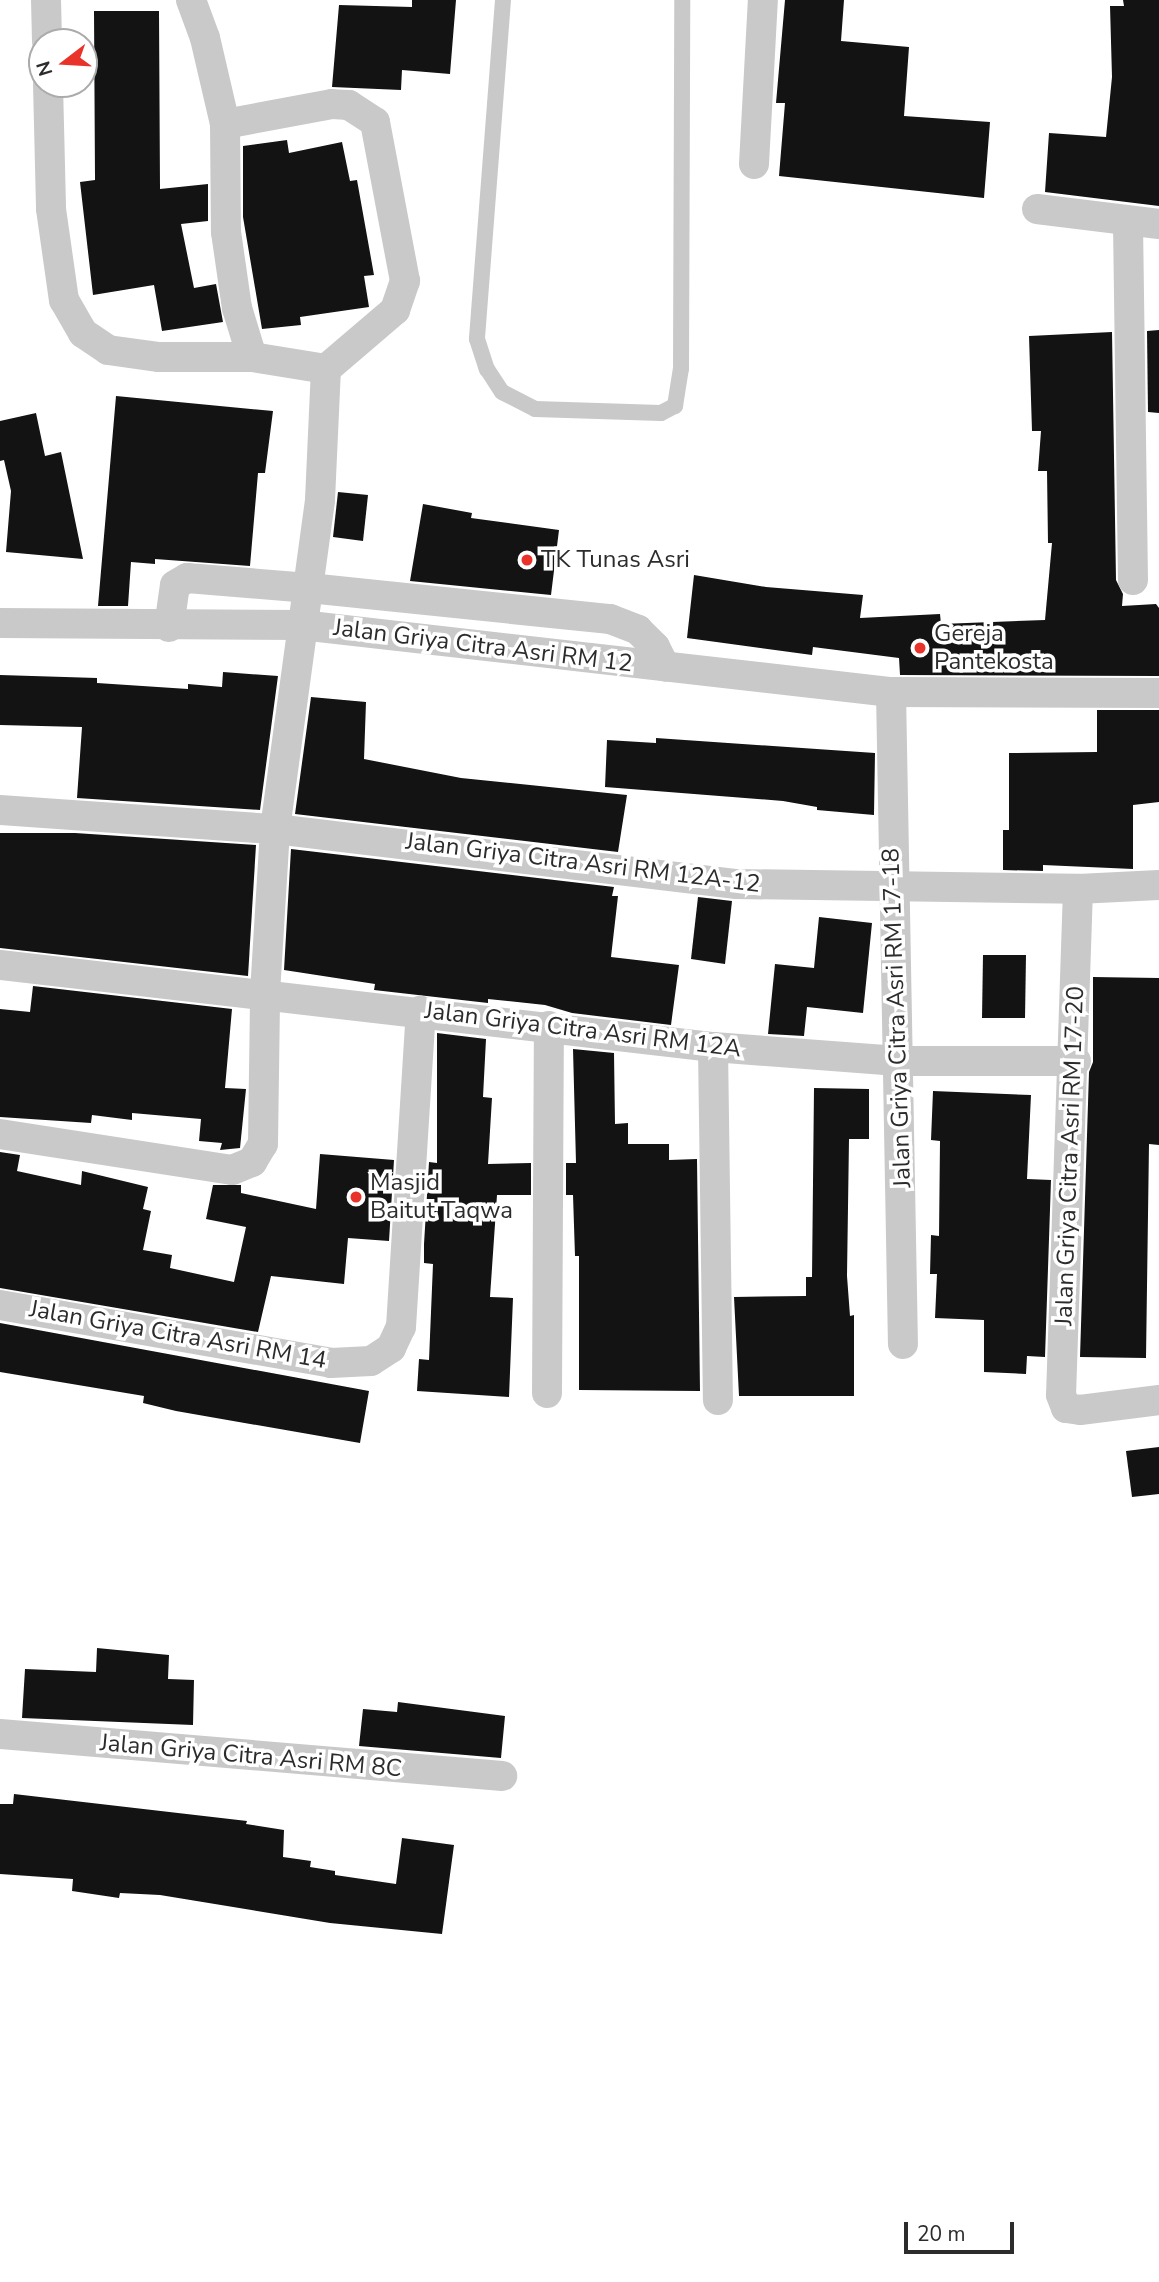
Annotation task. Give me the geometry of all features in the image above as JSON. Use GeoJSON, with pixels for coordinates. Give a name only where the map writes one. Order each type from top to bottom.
{"type":"FeatureCollection","features":[{"type":"Feature","properties":{"kind":"street"},"geometry":{"type":"LineString","coordinates":[[46,0],[47,28]]}},
{"type":"Feature","properties":{"kind":"street"},"geometry":{"type":"LineString","coordinates":[[191,0],[205,38],[225,124],[226,232],[237,308],[251,357]]}},
{"type":"Feature","properties":{"kind":"street"},"geometry":{"type":"LineString","coordinates":[[754,163],[762,0]]}},
{"type":"Feature","properties":{"kind":"street"},"geometry":{"type":"LineString","coordinates":[[48,98],[51,209],[64,300],[83,332],[108,350],[158,357],[251,357],[327,369]]}},
{"type":"Feature","properties":{"kind":"street"},"geometry":{"type":"LineString","coordinates":[[0,1134],[232,1170],[252,1161],[263,1144],[265,993],[275,829],[320,500],[327,369],[395,310],[405,281],[374,122],[349,105],[332,104],[225,124]]}},
{"type":"Feature","properties":{"kind":"street"},"geometry":{"type":"LineString","coordinates":[[1037,209],[1128,223],[1159,224]]}},
{"type":"Feature","properties":{"kind":"street"},"geometry":{"type":"LineString","coordinates":[[1128,223],[1133,580]]}},
{"type":"Feature","properties":{"kind":"street"},"geometry":{"type":"LineString","coordinates":[[169,627],[175,585],[187,578],[611,619],[638,630],[655,647],[665,667]]}},
{"type":"Feature","properties":{"kind":"street","name":"Jalan Griya Citra Asri RM 12"},"geometry":{"type":"LineString","coordinates":[[0,624],[169,627],[301,625],[891,692],[1159,693]]}},
{"type":"Feature","properties":{"kind":"street","name":"Jalan Griya Citra Asri RM 17-18"},"geometry":{"type":"LineString","coordinates":[[891,692],[892,886],[901,1061],[903,1344]]}},
{"type":"Feature","properties":{"kind":"street","name":"Jalan Griya Citra Asri RM 12A-12"},"geometry":{"type":"LineString","coordinates":[[0,810],[275,829],[737,884],[1078,889],[1159,886]]}},
{"type":"Feature","properties":{"kind":"street","name":"Jalan Griya Citra Asri RM 17-20"},"geometry":{"type":"LineString","coordinates":[[1078,889],[1076,1061],[1062,1395],[1066,1408],[1080,1410],[1159,1401]]}},
{"type":"Feature","properties":{"kind":"street","name":"Jalan Griya Citra Asri RM 12A"},"geometry":{"type":"LineString","coordinates":[[0,965],[713,1046],[901,1061],[1076,1061]]}},
{"type":"Feature","properties":{"kind":"street","name":"Jalan Griya Citra Asri RM 14"},"geometry":{"type":"LineString","coordinates":[[0,1305],[331,1363],[371,1362],[391,1349],[401,1327],[421,1011]]}},
{"type":"Feature","properties":{"kind":"street"},"geometry":{"type":"LineString","coordinates":[[547,1393],[549,1026]]}},
{"type":"Feature","properties":{"kind":"street"},"geometry":{"type":"LineString","coordinates":[[713,1046],[718,1400]]}},
{"type":"Feature","properties":{"kind":"street","name":"Jalan Griya Citra Asri RM 8C"},"geometry":{"type":"LineString","coordinates":[[0,1734],[502,1776]]}},
{"type":"Feature","properties":{"kind":"lane"},"geometry":{"type":"LineString","coordinates":[[503,0],[477,339],[487,369],[502,392],[535,409],[661,413],[675,407],[681,369],[682,0]]}},
{"type":"Feature","properties":{"kind":"building"},"geometry":{"type":"Polygon","coordinates":[[[412,0],[456,0],[450,74],[402,70],[401,90],[332,87],[339,5],[412,7],[412,0]]]}},
{"type":"Feature","properties":{"kind":"building"},"geometry":{"type":"Polygon","coordinates":[[[785,0],[844,0],[841,41],[909,47],[904,116],[990,122],[984,198],[779,176],[785,103],[776,103],[785,0]]]}},
{"type":"Feature","properties":{"kind":"building"},"geometry":{"type":"Polygon","coordinates":[[[1123,0],[1159,0],[1159,206],[1045,192],[1049,133],[1106,137],[1112,77],[1110,6],[1124,6],[1123,0]]]}},
{"type":"Feature","properties":{"kind":"building"},"geometry":{"type":"Polygon","coordinates":[[[94,11],[159,11],[160,189],[208,184],[208,221],[181,224],[194,288],[216,284],[223,322],[162,331],[154,285],[93,295],[80,182],[95,180],[95,98],[98,98],[98,28],[94,28],[94,11]]]}},
{"type":"Feature","properties":{"kind":"building"},"geometry":{"type":"Polygon","coordinates":[[[287,140],[289,153],[342,142],[350,181],[357,180],[374,275],[364,276],[369,307],[300,317],[301,325],[262,329],[243,217],[243,146],[287,140]]]}},
{"type":"Feature","properties":{"kind":"building"},"geometry":{"type":"Polygon","coordinates":[[[1159,330],[1159,413],[1148,412],[1147,331],[1159,330]]]}},
{"type":"Feature","properties":{"kind":"building"},"geometry":{"type":"Polygon","coordinates":[[[1112,332],[1116,580],[1123,594],[1122,606],[1156,604],[1159,608],[1159,676],[900,675],[899,658],[813,647],[812,655],[687,638],[694,575],[766,587],[863,595],[860,618],[940,614],[941,624],[1045,620],[1052,543],[1048,543],[1047,471],[1038,471],[1041,431],[1032,431],[1029,336],[1112,332]]]}},
{"type":"Feature","properties":{"kind":"building"},"geometry":{"type":"Polygon","coordinates":[[[116,396],[273,411],[265,473],[258,473],[250,566],[155,559],[155,564],[131,562],[128,606],[98,606],[116,396]]]}},
{"type":"Feature","properties":{"kind":"building"},"geometry":{"type":"Polygon","coordinates":[[[36,413],[45,456],[61,452],[83,559],[6,552],[11,491],[4,460],[0,461],[0,421],[36,413]]]}},
{"type":"Feature","properties":{"kind":"building"},"geometry":{"type":"Polygon","coordinates":[[[338,492],[368,495],[363,541],[333,537],[338,492]]]}},
{"type":"Feature","properties":{"kind":"building"},"geometry":{"type":"Polygon","coordinates":[[[423,504],[472,513],[471,518],[559,530],[551,595],[410,581],[423,504]]]}},
{"type":"Feature","properties":{"kind":"building"},"geometry":{"type":"Polygon","coordinates":[[[223,672],[278,676],[260,810],[77,798],[82,727],[0,725],[0,675],[97,678],[97,683],[188,689],[188,684],[222,687],[223,672]]]}},
{"type":"Feature","properties":{"kind":"building"},"geometry":{"type":"Polygon","coordinates":[[[311,697],[366,702],[364,759],[461,778],[627,795],[618,852],[295,814],[311,697]]]}},
{"type":"Feature","properties":{"kind":"building"},"geometry":{"type":"Polygon","coordinates":[[[1097,710],[1159,710],[1159,802],[1133,805],[1133,869],[1043,865],[1043,871],[1003,870],[1003,830],[1009,830],[1009,753],[1097,752],[1097,710]]]}},
{"type":"Feature","properties":{"kind":"building"},"geometry":{"type":"Polygon","coordinates":[[[656,738],[875,753],[874,815],[817,810],[817,807],[783,801],[605,787],[607,740],[656,743],[656,738]]]}},
{"type":"Feature","properties":{"kind":"building"},"geometry":{"type":"Polygon","coordinates":[[[0,833],[75,833],[256,845],[248,976],[0,948],[0,833]]]}},
{"type":"Feature","properties":{"kind":"building"},"geometry":{"type":"Polygon","coordinates":[[[291,849],[614,887],[612,896],[618,896],[611,957],[679,965],[671,1025],[572,1013],[545,1005],[488,999],[488,1003],[374,990],[375,984],[284,970],[291,849]]]}},
{"type":"Feature","properties":{"kind":"building"},"geometry":{"type":"Polygon","coordinates":[[[698,897],[732,901],[725,964],[691,959],[698,897]]]}},
{"type":"Feature","properties":{"kind":"building"},"geometry":{"type":"Polygon","coordinates":[[[819,917],[872,923],[863,1013],[807,1007],[804,1036],[768,1034],[775,964],[814,968],[819,917]]]}},
{"type":"Feature","properties":{"kind":"building"},"geometry":{"type":"Polygon","coordinates":[[[983,955],[1026,955],[1025,1018],[982,1018],[983,955]]]}},
{"type":"Feature","properties":{"kind":"building"},"geometry":{"type":"Polygon","coordinates":[[[1093,977],[1159,978],[1159,1145],[1149,1144],[1146,1358],[1080,1357],[1089,1072],[1093,1062],[1093,977]]]}},
{"type":"Feature","properties":{"kind":"building"},"geometry":{"type":"Polygon","coordinates":[[[33,986],[232,1009],[225,1088],[246,1089],[240,1148],[220,1150],[222,1143],[199,1141],[201,1119],[132,1113],[132,1120],[92,1115],[91,1123],[0,1117],[0,1009],[30,1012],[33,986]]]}},
{"type":"Feature","properties":{"kind":"building"},"geometry":{"type":"Polygon","coordinates":[[[437,1033],[486,1039],[483,1097],[492,1098],[488,1164],[531,1163],[531,1195],[497,1195],[490,1297],[513,1298],[509,1397],[417,1391],[419,1359],[429,1360],[433,1264],[424,1263],[424,1244],[429,1162],[437,1163],[437,1033]]]}},
{"type":"Feature","properties":{"kind":"building"},"geometry":{"type":"Polygon","coordinates":[[[573,1049],[614,1053],[615,1124],[628,1123],[628,1144],[669,1144],[669,1160],[697,1159],[700,1391],[579,1390],[579,1256],[575,1256],[573,1195],[566,1195],[566,1163],[576,1163],[573,1049]]]}},
{"type":"Feature","properties":{"kind":"building"},"geometry":{"type":"Polygon","coordinates":[[[814,1088],[869,1089],[869,1139],[849,1139],[847,1276],[850,1316],[854,1315],[854,1396],[739,1396],[734,1297],[806,1296],[806,1277],[812,1277],[814,1088]]]}},
{"type":"Feature","properties":{"kind":"building"},"geometry":{"type":"Polygon","coordinates":[[[933,1091],[1031,1095],[1027,1179],[1051,1180],[1045,1357],[1027,1356],[1026,1374],[984,1372],[984,1320],[935,1318],[937,1274],[930,1274],[931,1235],[939,1236],[940,1141],[931,1140],[933,1091]]]}},
{"type":"Feature","properties":{"kind":"building"},"geometry":{"type":"Polygon","coordinates":[[[0,1152],[20,1155],[17,1171],[81,1185],[82,1171],[148,1187],[143,1209],[151,1211],[143,1250],[172,1255],[170,1268],[234,1282],[246,1227],[206,1219],[213,1185],[241,1185],[241,1193],[316,1209],[320,1154],[394,1160],[389,1241],[348,1238],[344,1284],[271,1276],[258,1332],[0,1288],[0,1152]]]}},
{"type":"Feature","properties":{"kind":"building"},"geometry":{"type":"Polygon","coordinates":[[[0,1323],[369,1391],[360,1443],[176,1411],[143,1403],[144,1396],[0,1372],[0,1323]]]}},
{"type":"Feature","properties":{"kind":"building"},"geometry":{"type":"Polygon","coordinates":[[[1159,1447],[1159,1494],[1132,1497],[1126,1451],[1159,1447]]]}},
{"type":"Feature","properties":{"kind":"building"},"geometry":{"type":"Polygon","coordinates":[[[97,1648],[169,1655],[168,1679],[194,1680],[193,1725],[22,1718],[25,1669],[96,1672],[97,1648]]]}},
{"type":"Feature","properties":{"kind":"building"},"geometry":{"type":"Polygon","coordinates":[[[398,1702],[505,1716],[501,1758],[359,1746],[363,1709],[397,1712],[398,1702]]]}},
{"type":"Feature","properties":{"kind":"building"},"geometry":{"type":"Polygon","coordinates":[[[14,1794],[247,1821],[246,1824],[284,1830],[283,1857],[311,1861],[310,1867],[335,1871],[335,1875],[396,1884],[402,1838],[454,1845],[442,1934],[330,1923],[160,1895],[120,1893],[119,1898],[72,1891],[73,1879],[0,1874],[0,1804],[13,1804],[14,1794]]]}},
{"type":"Feature","properties":{"kind":"place","name":"TK Tunas Asri"},"geometry":{"type":"Point","coordinates":[527,560]}},
{"type":"Feature","properties":{"kind":"place","name":"Gereja Pantekosta"},"geometry":{"type":"Point","coordinates":[920,648]}},
{"type":"Feature","properties":{"kind":"place","name":"Masjid Baitut Taqwa"},"geometry":{"type":"Point","coordinates":[356,1197]}}]}
